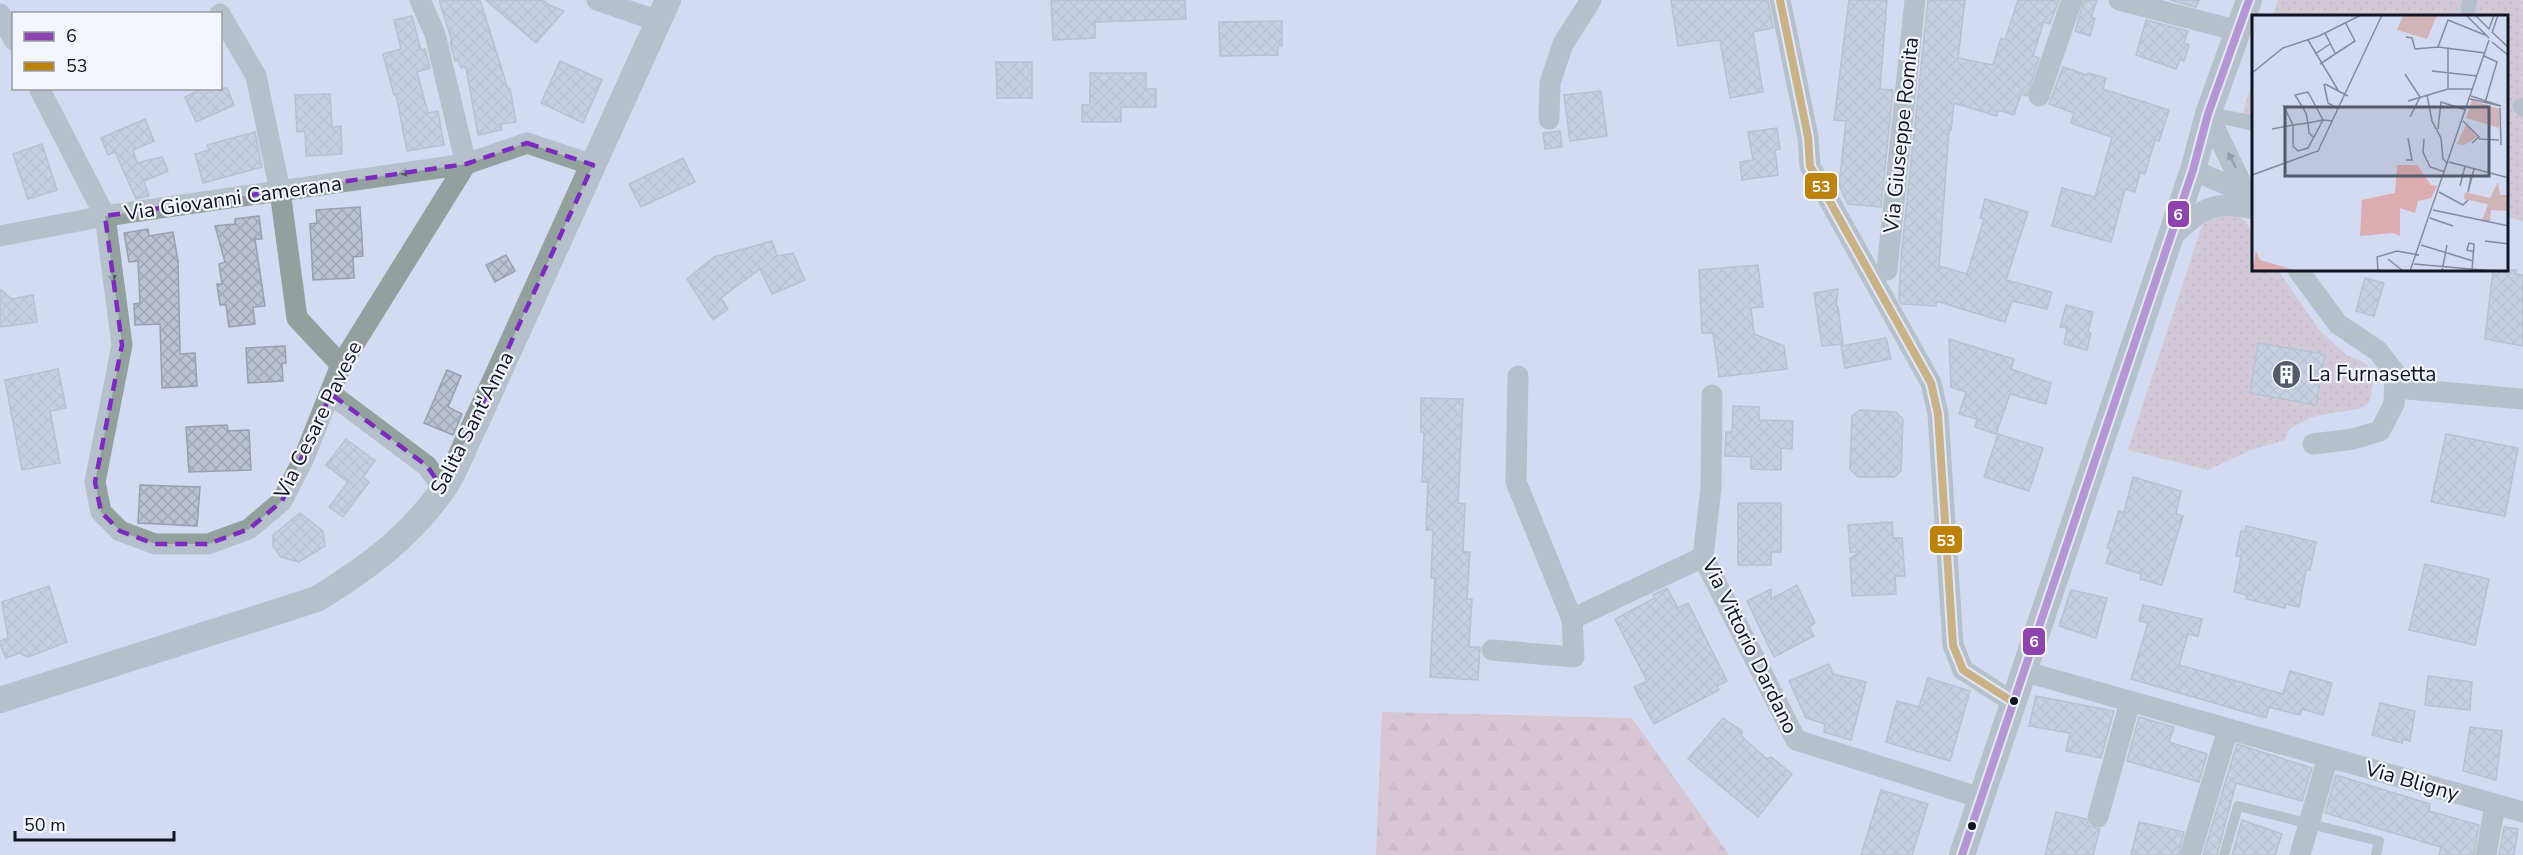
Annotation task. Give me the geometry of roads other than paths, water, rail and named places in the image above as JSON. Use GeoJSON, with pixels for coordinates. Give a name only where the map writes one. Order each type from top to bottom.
{"type":"FeatureCollection","features":[{"type":"Feature","properties":{"kind":"street"},"geometry":{"type":"LineString","coordinates":[[420,0],[435,34],[466,164],[527,143],[593,165]]}},
{"type":"Feature","properties":{"kind":"street"},"geometry":{"type":"LineString","coordinates":[[597,0],[663,11]]}},
{"type":"Feature","properties":{"kind":"street"},"geometry":{"type":"LineString","coordinates":[[1549,119],[1550,83],[1563,44],[1591,0]]}},
{"type":"Feature","properties":{"kind":"street"},"geometry":{"type":"LineString","coordinates":[[1780,0],[1808,137],[1809,166],[1931,383],[1938,414],[1953,645],[1963,670],[2013,702]]}},
{"type":"Feature","properties":{"kind":"street","name":"Via Giuseppe Romita"},"geometry":{"type":"LineString","coordinates":[[1887,270],[1915,0]]}},
{"type":"Feature","properties":{"kind":"street"},"geometry":{"type":"LineString","coordinates":[[2039,96],[2072,0]]}},
{"type":"Feature","properties":{"kind":"street"},"geometry":{"type":"LineString","coordinates":[[2119,0],[2239,31]]}},
{"type":"Feature","properties":{"kind":"street"},"geometry":{"type":"LineString","coordinates":[[1962,855],[2193,170],[2208,114],[2249,0]]}},
{"type":"Feature","properties":{"kind":"street","name":"Salita Sant'Anna"},"geometry":{"type":"LineString","coordinates":[[0,700],[317,599],[363,570],[406,534],[443,489],[475,425],[663,11]]}},
{"type":"Feature","properties":{"kind":"street"},"geometry":{"type":"LineString","coordinates":[[0,14],[12,36]]}},
{"type":"Feature","properties":{"kind":"street"},"geometry":{"type":"LineString","coordinates":[[222,18],[255,76],[280,190],[297,318],[341,365]]}},
{"type":"Feature","properties":{"kind":"street"},"geometry":{"type":"LineString","coordinates":[[40,90],[105,216]]}},
{"type":"Feature","properties":{"kind":"street"},"geometry":{"type":"LineString","coordinates":[[2208,114],[2252,123]]}},
{"type":"Feature","properties":{"kind":"street"},"geometry":{"type":"LineString","coordinates":[[2208,114],[2252,206]]}},
{"type":"Feature","properties":{"kind":"street","name":"Via Giovanni Camerana"},"geometry":{"type":"LineString","coordinates":[[0,236],[105,216],[466,164]]}},
{"type":"Feature","properties":{"kind":"street","name":"Via Cesare Pavese"},"geometry":{"type":"LineString","coordinates":[[105,216],[122,345],[95,482],[101,512],[120,531],[155,544],[208,544],[249,529],[282,501],[332,394],[341,365],[466,164]]}},
{"type":"Feature","properties":{"kind":"street"},"geometry":{"type":"LineString","coordinates":[[2193,170],[2237,189],[2252,207]]}},
{"type":"Feature","properties":{"kind":"street"},"geometry":{"type":"LineString","coordinates":[[2170,238],[2209,207],[2230,204],[2252,208]]}},
{"type":"Feature","properties":{"kind":"street"},"geometry":{"type":"LineString","coordinates":[[2299,272],[2338,324],[2378,351],[2395,373],[2394,404],[2380,431],[2353,439],[2313,444]]}},
{"type":"Feature","properties":{"kind":"street"},"geometry":{"type":"LineString","coordinates":[[1492,650],[1574,657],[1572,619],[1516,482],[1518,376]]}},
{"type":"Feature","properties":{"kind":"street"},"geometry":{"type":"LineString","coordinates":[[2395,388],[2523,399]]}},
{"type":"Feature","properties":{"kind":"street"},"geometry":{"type":"LineString","coordinates":[[332,394],[427,466],[443,489]]}},
{"type":"Feature","properties":{"kind":"street","name":"Via Vittorio Dardano"},"geometry":{"type":"LineString","coordinates":[[1712,395],[1711,488],[1703,556],[1796,740],[1981,798]]}},
{"type":"Feature","properties":{"kind":"street"},"geometry":{"type":"LineString","coordinates":[[1572,619],[1703,556]]}},
{"type":"Feature","properties":{"kind":"street","name":"Via Bligny"},"geometry":{"type":"LineString","coordinates":[[2023,671],[2523,813]]}},
{"type":"Feature","properties":{"kind":"street"},"geometry":{"type":"LineString","coordinates":[[2098,817],[2130,702]]}},
{"type":"Feature","properties":{"kind":"street"},"geometry":{"type":"LineString","coordinates":[[2190,855],[2228,729]]}},
{"type":"Feature","properties":{"kind":"street"},"geometry":{"type":"LineString","coordinates":[[2300,855],[2328,757]]}},
{"type":"Feature","properties":{"kind":"street"},"geometry":{"type":"LineString","coordinates":[[2486,855],[2495,805]]}},
{"type":"Feature","properties":{"kind":"lane"},"geometry":{"type":"LineString","coordinates":[[2224,855],[2238,806],[2379,841],[2376,855]]}},
{"type":"Feature","properties":{"kind":"place","name":"La Furnasetta"},"geometry":{"type":"Point","coordinates":[2287,374]}}]}
